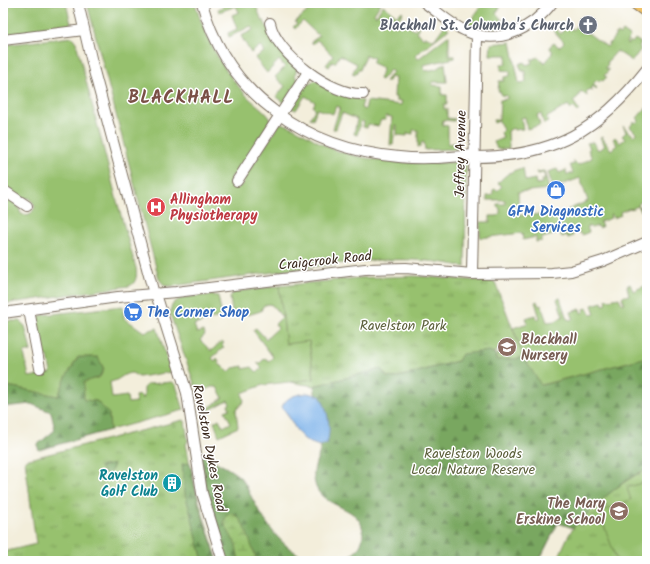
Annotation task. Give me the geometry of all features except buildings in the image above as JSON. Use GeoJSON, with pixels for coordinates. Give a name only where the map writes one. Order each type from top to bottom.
{"type":"FeatureCollection","features":[{"type":"Feature","properties":{"kind":"main road"},"geometry":{"type":"LineString","coordinates":[[636,3],[647,11]]}},
{"type":"Feature","properties":{"kind":"street","name":"Ravelston Dykes Road"},"geometry":{"type":"LineString","coordinates":[[78,3],[155,294],[188,398],[197,470],[202,493],[223,561]]}},
{"type":"Feature","properties":{"kind":"street"},"geometry":{"type":"LineString","coordinates":[[202,3],[213,35],[230,65],[254,94],[279,116],[322,138],[346,147],[377,155],[418,158],[522,154],[544,148],[567,139],[591,125],[617,105],[647,69]]}},
{"type":"Feature","properties":{"kind":"street"},"geometry":{"type":"LineString","coordinates":[[425,3],[464,31],[477,35],[504,35],[523,29],[538,19],[552,3]]}},
{"type":"Feature","properties":{"kind":"street"},"geometry":{"type":"LineString","coordinates":[[270,23],[273,32],[284,48],[308,72],[344,91],[364,94]]}},
{"type":"Feature","properties":{"kind":"street"},"geometry":{"type":"LineString","coordinates":[[3,40],[84,30]]}},
{"type":"Feature","properties":{"kind":"street","name":"Jeffrey Avenue"},"geometry":{"type":"LineString","coordinates":[[472,274],[477,35]]}},
{"type":"Feature","properties":{"kind":"street"},"geometry":{"type":"LineString","coordinates":[[237,182],[308,72]]}},
{"type":"Feature","properties":{"kind":"street"},"geometry":{"type":"LineString","coordinates":[[3,190],[27,206]]}},
{"type":"Feature","properties":{"kind":"street","name":"Craigcrook Road"},"geometry":{"type":"LineString","coordinates":[[3,313],[114,298],[365,269],[406,268],[472,274],[530,275],[571,271],[607,260],[647,242]]}},
{"type":"Feature","properties":{"kind":"street"},"geometry":{"type":"LineString","coordinates":[[29,310],[40,368]]}},
{"type":"Feature","properties":{"kind":"green space"},"geometry":{"type":"Polygon","coordinates":[[[3,3],[66,3],[71,24],[69,26],[3,35],[3,3]]]}},
{"type":"Feature","properties":{"kind":"green space"},"geometry":{"type":"Polygon","coordinates":[[[87,3],[195,3],[209,40],[229,74],[246,95],[270,118],[270,122],[237,174],[231,176],[230,183],[233,187],[238,187],[243,184],[244,179],[280,123],[301,131],[328,147],[350,155],[398,162],[462,162],[466,164],[465,267],[422,260],[377,260],[333,264],[165,286],[159,279],[87,3]]]}},
{"type":"Feature","properties":{"kind":"green space"},"geometry":{"type":"Polygon","coordinates":[[[255,3],[262,21],[264,21],[274,41],[297,68],[295,75],[298,81],[284,103],[276,97],[285,86],[275,77],[285,67],[279,60],[267,73],[255,58],[264,52],[260,46],[251,53],[241,36],[253,30],[251,26],[229,37],[228,33],[237,29],[232,15],[239,12],[236,6],[219,12],[218,9],[223,7],[222,4],[255,3]]]}},
{"type":"Feature","properties":{"kind":"green space"},"geometry":{"type":"Polygon","coordinates":[[[294,3],[381,3],[374,14],[376,16],[383,5],[397,16],[402,11],[403,12],[395,25],[397,27],[401,21],[414,30],[423,20],[416,32],[424,38],[425,36],[434,40],[445,25],[449,29],[415,55],[418,59],[449,35],[449,56],[455,56],[455,58],[423,65],[425,71],[436,69],[445,63],[447,82],[432,82],[432,85],[442,86],[442,95],[447,95],[447,104],[444,104],[444,109],[447,109],[447,118],[455,119],[454,121],[443,120],[442,125],[448,126],[448,144],[459,142],[459,149],[425,150],[424,142],[421,143],[421,147],[418,147],[418,130],[413,130],[413,134],[407,133],[407,136],[397,135],[397,126],[395,125],[393,145],[390,145],[392,117],[386,116],[385,120],[381,120],[378,126],[368,124],[367,128],[363,127],[364,122],[361,121],[357,135],[354,134],[357,119],[342,113],[336,129],[333,129],[340,107],[336,106],[333,114],[317,109],[313,119],[310,118],[315,109],[313,107],[315,102],[305,96],[296,110],[289,107],[304,84],[310,84],[315,80],[345,95],[363,101],[361,108],[365,110],[367,101],[401,105],[402,101],[396,101],[396,97],[394,97],[395,78],[389,77],[389,81],[385,81],[393,72],[390,70],[381,80],[379,79],[383,68],[372,63],[374,58],[366,55],[360,70],[358,70],[355,75],[352,74],[357,64],[340,55],[335,63],[332,62],[329,67],[326,65],[333,56],[317,40],[313,44],[311,42],[319,36],[303,21],[295,29],[293,27],[297,24],[295,22],[308,11],[302,4],[298,7],[294,3]]]}},
{"type":"Feature","properties":{"kind":"green space"},"geometry":{"type":"Polygon","coordinates":[[[481,3],[497,3],[501,6],[496,13],[502,20],[494,30],[468,24],[483,4],[481,3]]]}},
{"type":"Feature","properties":{"kind":"green space"},"geometry":{"type":"Polygon","coordinates":[[[567,25],[573,30],[577,25],[607,47],[617,33],[620,35],[623,31],[630,36],[626,43],[628,44],[630,41],[632,43],[635,39],[641,43],[639,47],[641,49],[632,61],[617,51],[607,62],[608,64],[605,68],[609,70],[604,76],[607,77],[603,81],[601,80],[599,82],[597,80],[593,84],[597,88],[596,89],[593,86],[591,88],[592,92],[589,89],[586,92],[587,96],[581,91],[579,96],[573,101],[579,110],[577,112],[574,107],[571,109],[568,105],[546,118],[548,122],[544,124],[541,114],[537,115],[540,125],[527,129],[525,117],[521,118],[523,129],[514,130],[513,128],[508,131],[509,149],[497,149],[494,142],[503,138],[501,132],[503,130],[499,121],[494,123],[493,120],[499,120],[500,100],[507,99],[507,96],[501,95],[501,92],[498,91],[499,81],[504,81],[504,77],[510,76],[510,71],[501,70],[501,64],[506,64],[507,55],[490,55],[491,44],[511,42],[519,83],[526,82],[525,71],[522,71],[519,64],[525,62],[526,65],[532,63],[531,60],[538,57],[545,63],[553,52],[549,47],[554,43],[559,47],[564,42],[553,30],[555,28],[561,34],[567,25]]]}},
{"type":"Feature","properties":{"kind":"green space"},"geometry":{"type":"Polygon","coordinates":[[[72,37],[76,42],[136,268],[136,278],[134,283],[129,286],[3,304],[3,193],[17,203],[21,214],[30,214],[35,206],[30,198],[20,199],[3,186],[3,45],[72,37]]]}},
{"type":"Feature","properties":{"kind":"green space"},"geometry":{"type":"Polygon","coordinates":[[[646,108],[647,194],[645,195],[647,198],[638,204],[642,210],[641,211],[638,206],[620,212],[621,215],[614,218],[611,214],[611,218],[600,222],[602,227],[599,228],[597,226],[591,228],[589,226],[587,227],[589,232],[582,235],[578,232],[572,234],[573,236],[568,238],[567,235],[562,237],[560,233],[542,238],[542,241],[536,242],[536,237],[523,240],[522,233],[480,238],[480,222],[490,222],[490,216],[497,216],[500,213],[500,208],[497,207],[497,204],[505,204],[505,200],[487,200],[487,196],[493,195],[493,190],[495,189],[497,191],[502,186],[498,183],[506,175],[515,170],[523,168],[525,181],[535,179],[536,184],[542,183],[542,180],[545,180],[544,173],[538,174],[537,172],[544,171],[549,189],[518,192],[519,215],[558,214],[588,201],[580,178],[553,188],[548,172],[557,169],[559,173],[566,170],[567,175],[573,173],[570,165],[575,164],[573,160],[578,165],[592,158],[588,150],[590,148],[587,143],[593,142],[598,150],[605,146],[600,138],[602,137],[611,150],[617,145],[613,139],[615,137],[620,143],[625,139],[622,136],[626,132],[623,126],[634,136],[636,133],[630,127],[634,121],[636,123],[639,120],[637,118],[646,108]]]}},
{"type":"Feature","properties":{"kind":"green space","name":"Ravelston Park"},"geometry":{"type":"Polygon","coordinates":[[[414,276],[495,282],[524,358],[496,360],[496,356],[499,352],[502,355],[515,344],[511,339],[494,353],[491,352],[395,378],[387,377],[381,369],[314,386],[290,382],[314,379],[309,342],[286,344],[279,286],[358,278],[414,276]]]}},
{"type":"Feature","properties":{"kind":"green space"},"geometry":{"type":"Polygon","coordinates":[[[630,284],[633,291],[647,285],[647,357],[541,385],[524,358],[513,328],[528,323],[526,318],[535,315],[537,319],[540,318],[535,302],[537,301],[539,306],[541,305],[547,322],[556,321],[563,316],[557,299],[560,298],[567,319],[571,320],[573,318],[571,312],[580,309],[581,313],[587,308],[591,315],[595,314],[592,305],[602,302],[603,305],[607,304],[607,298],[608,300],[619,298],[622,304],[624,303],[622,297],[629,295],[627,286],[630,284]]]}},
{"type":"Feature","properties":{"kind":"green space"},"geometry":{"type":"Polygon","coordinates":[[[279,286],[286,344],[309,341],[314,379],[263,385],[242,393],[244,401],[236,410],[238,427],[219,436],[214,422],[219,419],[223,427],[231,423],[225,411],[230,409],[228,405],[230,404],[228,400],[208,411],[207,409],[223,398],[217,387],[211,387],[204,392],[200,386],[195,386],[170,314],[171,307],[175,302],[186,297],[218,296],[222,316],[194,325],[197,333],[204,331],[205,335],[200,340],[211,351],[222,341],[224,343],[222,345],[224,347],[212,358],[215,361],[217,358],[219,361],[218,363],[229,372],[233,368],[243,366],[243,369],[252,367],[257,372],[262,368],[257,363],[260,363],[265,358],[269,361],[273,357],[253,330],[256,328],[266,339],[278,328],[275,324],[282,317],[272,305],[268,304],[263,306],[261,311],[248,315],[244,313],[236,314],[232,312],[230,297],[234,292],[279,286]]]}},
{"type":"Feature","properties":{"kind":"green space"},"geometry":{"type":"Polygon","coordinates":[[[123,306],[124,318],[144,332],[157,328],[171,372],[139,377],[132,373],[126,374],[110,382],[112,398],[127,396],[128,403],[136,402],[135,396],[140,395],[143,399],[144,387],[148,384],[172,382],[176,385],[184,410],[110,430],[109,414],[97,401],[84,400],[84,382],[100,377],[104,369],[98,357],[78,357],[66,377],[58,396],[3,385],[3,321],[20,321],[25,326],[31,351],[24,353],[29,377],[51,373],[48,356],[40,356],[37,346],[43,345],[41,338],[35,339],[34,318],[43,315],[123,306]]]}},
{"type":"Feature","properties":{"kind":"green space","name":"Ravelston Woods Local Nature Reserve"},"geometry":{"type":"Polygon","coordinates":[[[489,351],[495,354],[496,360],[524,358],[542,385],[647,357],[647,469],[636,474],[598,503],[573,528],[558,523],[539,561],[337,561],[349,556],[361,545],[363,529],[353,514],[321,495],[316,487],[314,473],[321,446],[322,434],[314,386],[381,369],[387,377],[395,378],[458,361],[462,354],[489,351]]]}},
{"type":"Feature","properties":{"kind":"green space"},"geometry":{"type":"Polygon","coordinates":[[[78,357],[98,357],[104,369],[84,400],[97,401],[109,414],[110,430],[39,450],[37,445],[55,430],[51,412],[31,404],[3,407],[3,385],[58,396],[66,377],[78,357]]]}},
{"type":"Feature","properties":{"kind":"green space"},"geometry":{"type":"Polygon","coordinates":[[[183,420],[185,421],[188,441],[186,444],[192,474],[218,561],[3,561],[3,552],[36,544],[25,460],[183,420]]]}},
{"type":"Feature","properties":{"kind":"green space"},"geometry":{"type":"Polygon","coordinates":[[[201,454],[237,474],[244,483],[264,520],[278,537],[303,557],[314,561],[228,561],[204,481],[201,454]]]}},
{"type":"Feature","properties":{"kind":"green space"},"geometry":{"type":"Polygon","coordinates":[[[190,463],[199,507],[218,561],[203,561],[185,493],[182,464],[190,463]]]}},
{"type":"Feature","properties":{"kind":"green space"},"geometry":{"type":"Polygon","coordinates":[[[114,464],[108,479],[100,467],[114,464]]]}},
{"type":"Feature","properties":{"kind":"green space","name":"The Mary Erskine School"},"geometry":{"type":"Polygon","coordinates":[[[647,469],[647,561],[557,561],[569,535],[581,519],[617,487],[647,469]]]}},
{"type":"Feature","properties":{"kind":"green space"},"geometry":{"type":"Polygon","coordinates":[[[647,481],[647,561],[617,561],[599,512],[631,500],[627,488],[647,481]]]}},
{"type":"Feature","properties":{"kind":"green space"},"geometry":{"type":"Polygon","coordinates":[[[231,513],[240,520],[244,527],[258,561],[239,561],[236,545],[224,523],[226,516],[231,513]]]}},
{"type":"Feature","properties":{"kind":"water"},"geometry":{"type":"Polygon","coordinates":[[[308,393],[320,396],[327,413],[329,432],[327,443],[320,446],[305,440],[301,436],[282,407],[289,398],[308,393]]]}},
{"type":"Feature","properties":{"kind":"place","name":"Blackhall St. Columba's Church"},"geometry":{"type":"Point","coordinates":[588,25]}},
{"type":"Feature","properties":{"kind":"place","name":"GFM Diagnostic Services"},"geometry":{"type":"Point","coordinates":[556,190]}},
{"type":"Feature","properties":{"kind":"place","name":"Allingham Physiotherapy"},"geometry":{"type":"Point","coordinates":[156,207]}},
{"type":"Feature","properties":{"kind":"place","name":"The Corner Shop"},"geometry":{"type":"Point","coordinates":[133,312]}},
{"type":"Feature","properties":{"kind":"place","name":"Blackhall Nursery"},"geometry":{"type":"Point","coordinates":[507,347]}},
{"type":"Feature","properties":{"kind":"place","name":"Ravelston Golf Club"},"geometry":{"type":"Point","coordinates":[172,483]}},
{"type":"Feature","properties":{"kind":"place","name":"The Mary Erskine School"},"geometry":{"type":"Point","coordinates":[619,511]}},
{"type":"Feature","properties":{"kind":"district","name":"BLACKHALL"},"geometry":{"type":"Point","coordinates":[181,97]}}]}
